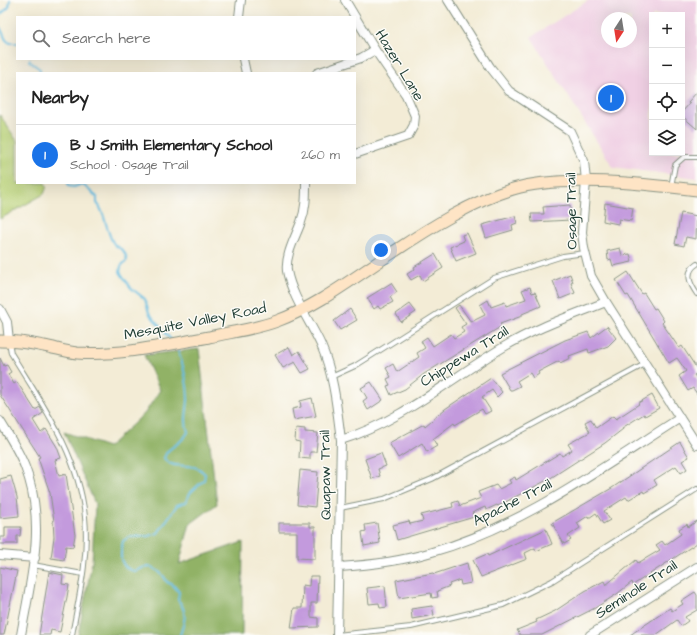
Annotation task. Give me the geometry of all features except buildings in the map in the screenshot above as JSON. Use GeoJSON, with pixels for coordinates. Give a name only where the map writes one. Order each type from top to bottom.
{"type":"FeatureCollection","features":[{"type":"Feature","properties":{"kind":"street"},"geometry":{"type":"LineString","coordinates":[[239,16],[241,0]]}},
{"type":"Feature","properties":{"kind":"street","name":"Hazer Lane"},"geometry":{"type":"LineString","coordinates":[[345,0],[355,16]]}},
{"type":"Feature","properties":{"kind":"street","name":"Osage Trail"},"geometry":{"type":"LineString","coordinates":[[448,0],[490,67],[509,90],[570,131],[584,161],[586,181],[583,216],[585,253],[591,276],[697,445]]}},
{"type":"Feature","properties":{"kind":"street","name":"Hazer Lane"},"geometry":{"type":"LineString","coordinates":[[356,18],[375,50],[406,95],[414,116],[414,125],[408,136],[356,154]]}},
{"type":"Feature","properties":{"kind":"street"},"geometry":{"type":"LineString","coordinates":[[356,60],[375,50]]}},
{"type":"Feature","properties":{"kind":"street"},"geometry":{"type":"LineString","coordinates":[[243,60],[246,72]]}},
{"type":"Feature","properties":{"kind":"street"},"geometry":{"type":"LineString","coordinates":[[320,72],[355,60]]}},
{"type":"Feature","properties":{"kind":"street","name":"Mesquite Valley Road"},"geometry":{"type":"LineString","coordinates":[[4,341],[41,345],[76,353],[108,352],[156,347],[276,322],[303,310],[404,244],[481,201],[533,184],[586,181],[697,190]]}},
{"type":"Feature","properties":{"kind":"street","name":"Quapaw Trail"},"geometry":{"type":"LineString","coordinates":[[306,184],[307,200],[302,221],[292,240],[287,269],[292,287],[321,346],[331,377],[341,440],[337,635]]}},
{"type":"Feature","properties":{"kind":"street","name":"Chippewa Trail"},"geometry":{"type":"LineString","coordinates":[[341,440],[360,434],[411,406],[503,347],[522,337],[606,302]]}},
{"type":"Feature","properties":{"kind":"street"},"geometry":{"type":"LineString","coordinates":[[0,309],[6,322],[4,341]]}},
{"type":"Feature","properties":{"kind":"street","name":"Apache Trail"},"geometry":{"type":"LineString","coordinates":[[339,567],[373,564],[432,552],[492,530],[518,518],[569,488],[680,418]]}},
{"type":"Feature","properties":{"kind":"street"},"geometry":{"type":"LineString","coordinates":[[0,421],[24,466],[32,490],[37,517],[34,562],[21,635]]}},
{"type":"Feature","properties":{"kind":"street"},"geometry":{"type":"LineString","coordinates":[[0,555],[34,562]]}},
{"type":"Feature","properties":{"kind":"street","name":"Seminole Trail"},"geometry":{"type":"LineString","coordinates":[[590,635],[697,567]]}},
{"type":"Feature","properties":{"kind":"lane"},"geometry":{"type":"LineString","coordinates":[[671,187],[675,165],[684,157],[697,157]]}},
{"type":"Feature","properties":{"kind":"lane"},"geometry":{"type":"LineString","coordinates":[[331,377],[355,366],[494,278],[563,256],[585,253]]}},
{"type":"Feature","properties":{"kind":"lane"},"geometry":{"type":"LineString","coordinates":[[697,264],[692,267],[689,275],[689,283],[697,294]]}},
{"type":"Feature","properties":{"kind":"lane"},"geometry":{"type":"LineString","coordinates":[[4,341],[57,427],[72,460],[80,487],[85,518],[86,542],[83,574],[72,635]]}},
{"type":"Feature","properties":{"kind":"lane"},"geometry":{"type":"LineString","coordinates":[[340,508],[384,500],[432,479],[645,364]]}},
{"type":"Feature","properties":{"kind":"lane"},"geometry":{"type":"LineString","coordinates":[[337,635],[411,627],[503,605],[552,581],[697,489]]}},
{"type":"Feature","properties":{"kind":"lane"},"geometry":{"type":"LineString","coordinates":[[34,562],[83,574]]}},
{"type":"Feature","properties":{"kind":"shaded area"},"geometry":{"type":"Polygon","coordinates":[[[589,0],[697,0],[697,178],[613,167],[531,37],[589,0]]]}},
{"type":"Feature","properties":{"kind":"green space"},"geometry":{"type":"Polygon","coordinates":[[[0,115],[16,139],[16,184],[46,184],[47,186],[44,194],[0,219],[0,115]]]}},
{"type":"Feature","properties":{"kind":"green space"},"geometry":{"type":"Polygon","coordinates":[[[199,349],[217,504],[190,524],[179,564],[243,542],[242,635],[78,635],[92,562],[95,504],[64,432],[108,447],[145,413],[160,390],[144,355],[199,349]]]}},
{"type":"Feature","properties":{"kind":"waterway"},"geometry":{"type":"LineString","coordinates":[[0,15],[9,7],[10,0]]}},
{"type":"Feature","properties":{"kind":"waterway"},"geometry":{"type":"LineString","coordinates":[[0,27],[6,40],[10,43],[16,43]]}},
{"type":"Feature","properties":{"kind":"waterway"},"geometry":{"type":"LineString","coordinates":[[30,60],[40,69],[40,72]]}},
{"type":"Feature","properties":{"kind":"waterway"},"geometry":{"type":"LineString","coordinates":[[68,184],[68,186],[74,187],[82,184]]}},
{"type":"Feature","properties":{"kind":"waterway"},"geometry":{"type":"LineString","coordinates":[[82,184],[97,197],[97,203],[100,207],[112,240],[126,256],[127,260],[121,266],[120,272],[131,288],[145,299],[149,313],[172,341]]}},
{"type":"Feature","properties":{"kind":"waterway"},"geometry":{"type":"LineString","coordinates":[[177,347],[183,366],[187,387],[188,400],[186,420],[188,432],[182,440],[168,450],[164,458],[171,464],[198,468],[205,474],[204,480],[190,493],[186,502],[177,505],[158,533],[149,536],[129,537],[123,541],[121,559],[125,567],[134,571],[144,567],[156,569],[167,582],[173,585],[179,592],[178,600],[181,604],[185,617],[180,635]]}},
{"type":"Feature","properties":{"kind":"place","name":"B J Smith Elementary School"},"geometry":{"type":"Point","coordinates":[611,98]}}]}
